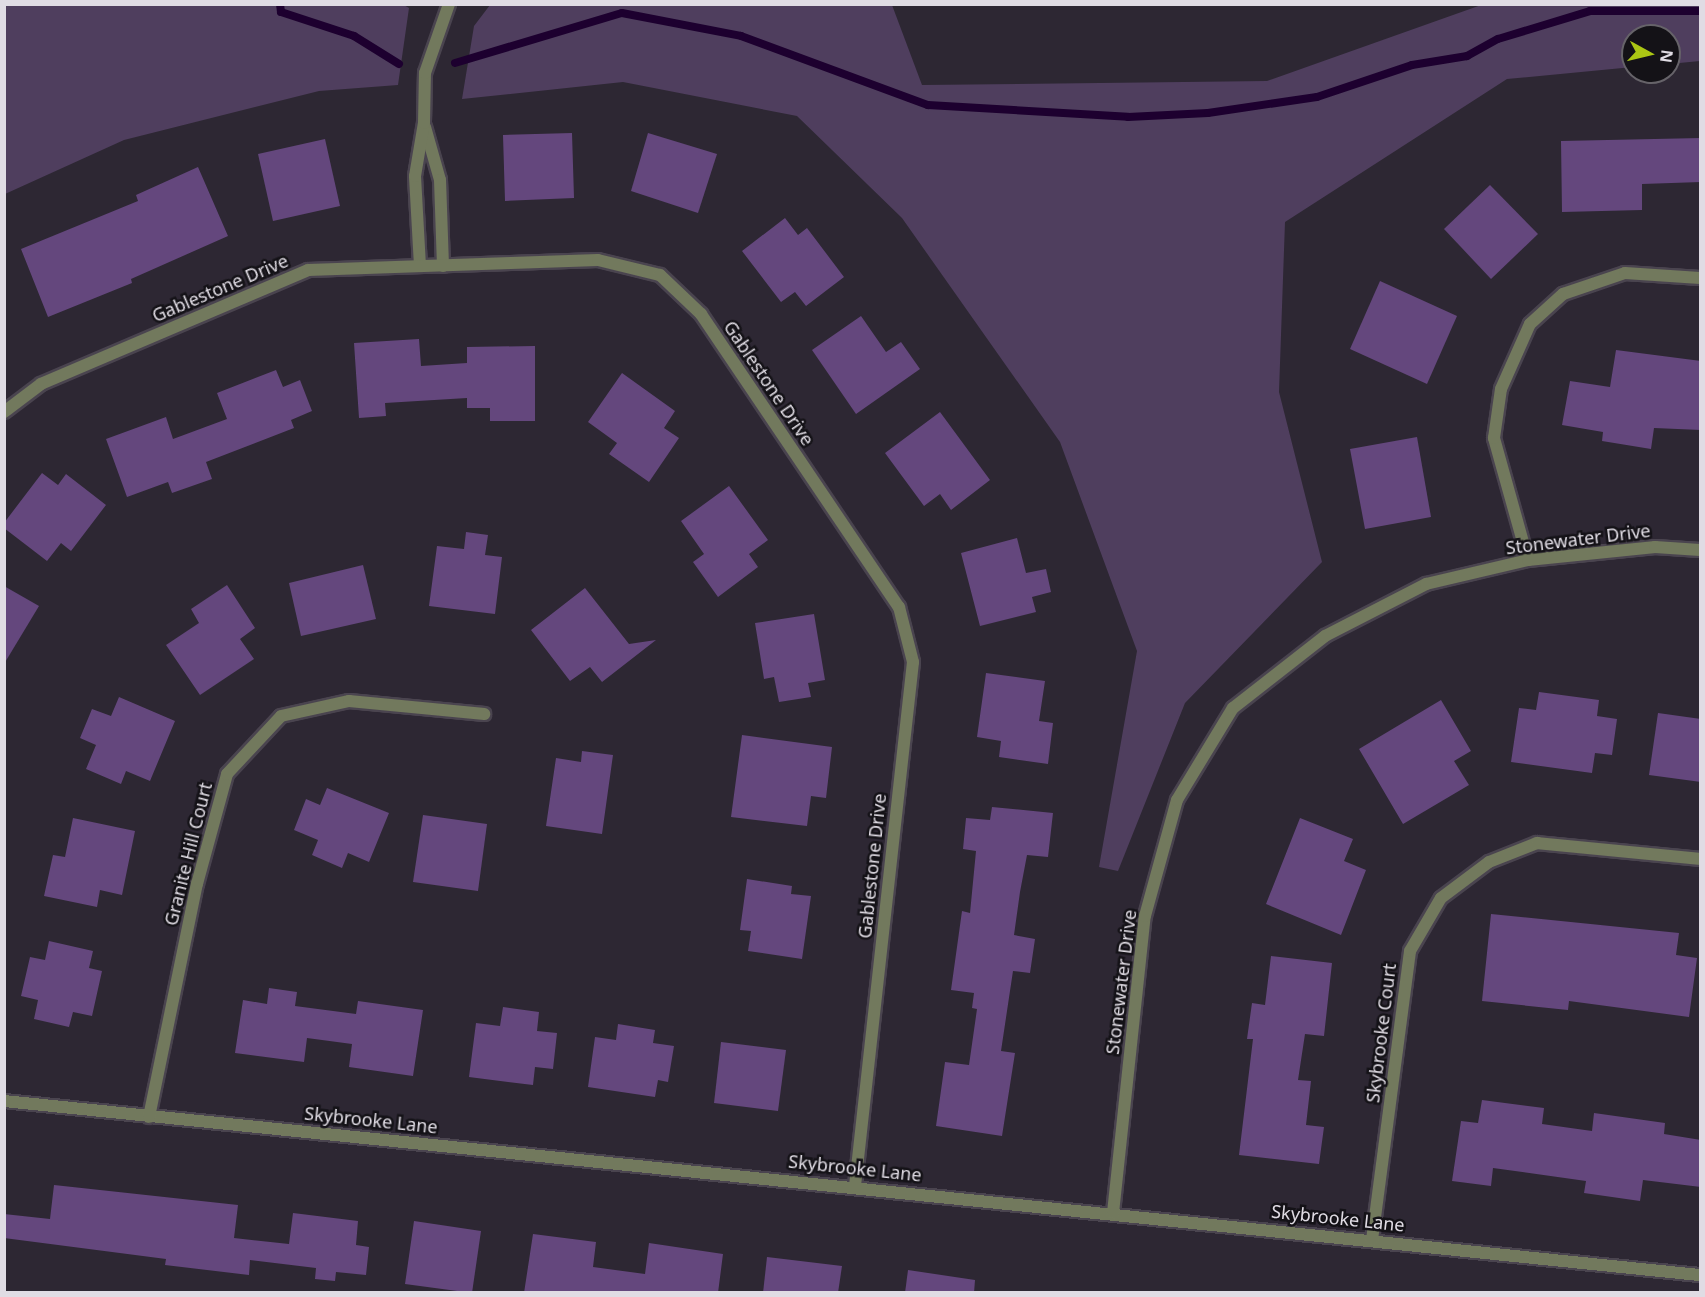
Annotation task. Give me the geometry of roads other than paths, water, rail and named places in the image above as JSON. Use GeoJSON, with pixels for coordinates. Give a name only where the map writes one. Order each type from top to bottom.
{"type":"FeatureCollection","features":[{"type":"Feature","properties":{"kind":"street"},"geometry":{"type":"LineString","coordinates":[[420,266],[415,176],[424,123],[425,73],[449,4]]}},
{"type":"Feature","properties":{"kind":"street"},"geometry":{"type":"LineString","coordinates":[[424,123],[440,180],[443,266]]}},
{"type":"Feature","properties":{"kind":"street","name":"Gablestone Drive"},"geometry":{"type":"LineString","coordinates":[[4,412],[41,384],[308,270],[597,260],[660,275],[701,314],[899,607],[913,663],[855,1186]]}},
{"type":"Feature","properties":{"kind":"street"},"geometry":{"type":"LineString","coordinates":[[1528,560],[1494,438],[1501,389],[1530,324],[1563,294],[1625,273],[1701,278]]}},
{"type":"Feature","properties":{"kind":"street","name":"Stonewater Drive"},"geometry":{"type":"LineString","coordinates":[[1113,1212],[1145,916],[1176,800],[1233,708],[1325,636],[1426,584],[1528,560],[1655,547],[1701,549]]}},
{"type":"Feature","properties":{"kind":"street","name":"Granite Hill Court"},"geometry":{"type":"LineString","coordinates":[[149,1117],[197,884],[226,774],[281,716],[349,701],[484,714]]}},
{"type":"Feature","properties":{"kind":"street","name":"Skybrooke Court"},"geometry":{"type":"LineString","coordinates":[[1372,1240],[1410,951],[1441,898],[1489,862],[1537,843],[1701,859]]}},
{"type":"Feature","properties":{"kind":"street","name":"Skybrooke Lane"},"geometry":{"type":"LineString","coordinates":[[4,1101],[1113,1212],[1701,1275]]}},
{"type":"Feature","properties":{"kind":"waterway"},"geometry":{"type":"LineString","coordinates":[[280,4],[281,12],[354,36],[399,64]]}},
{"type":"Feature","properties":{"kind":"waterway"},"geometry":{"type":"LineString","coordinates":[[455,63],[622,13],[741,36],[928,105],[1128,117],[1208,113],[1317,97],[1412,65],[1467,56],[1498,39],[1590,11],[1700,11]]}}]}
